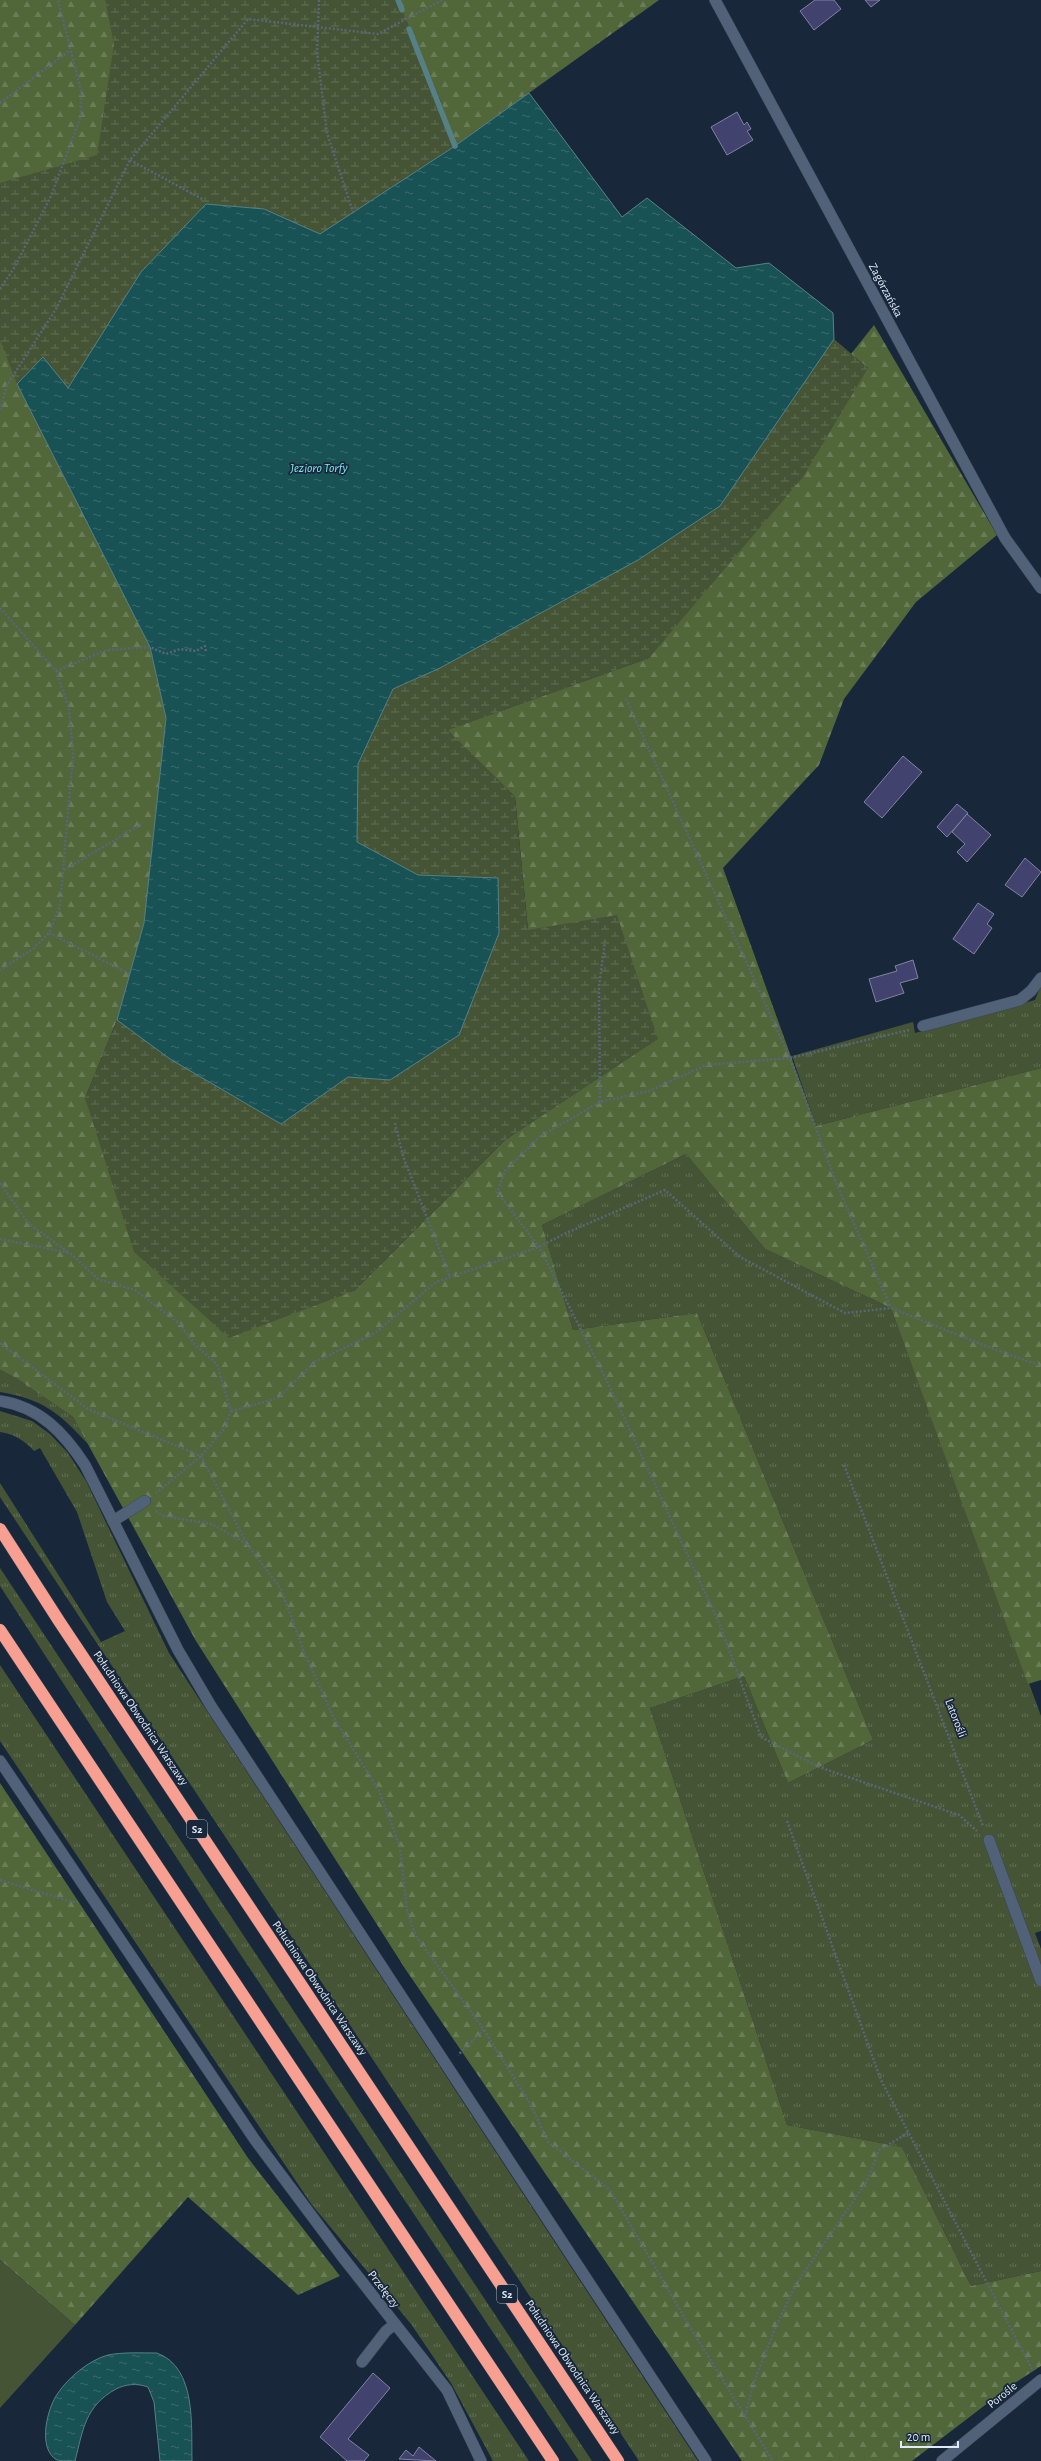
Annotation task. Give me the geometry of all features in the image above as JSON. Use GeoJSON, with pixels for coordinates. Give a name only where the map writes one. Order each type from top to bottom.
{"type":"FeatureCollection","features":[{"type":"Feature","properties":{"kind":"highway","name":"Południowa Obwodnica Warszawy"},"geometry":{"type":"LineString","coordinates":[[0,1529],[618,2461]]}},
{"type":"Feature","properties":{"kind":"highway"},"geometry":{"type":"LineString","coordinates":[[0,1630],[553,2461]]}},
{"type":"Feature","properties":{"kind":"street","name":"Zagórzańska"},"geometry":{"type":"LineString","coordinates":[[715,0],[1005,538],[1041,588]]}},
{"type":"Feature","properties":{"kind":"street"},"geometry":{"type":"LineString","coordinates":[[923,1026],[1020,1000],[1031,991],[1041,978]]}},
{"type":"Feature","properties":{"kind":"street"},"geometry":{"type":"LineString","coordinates":[[0,1401],[34,1412],[65,1435],[86,1465],[178,1650],[211,1706],[706,2461]]}},
{"type":"Feature","properties":{"kind":"street"},"geometry":{"type":"LineString","coordinates":[[114,1521],[146,1501]]}},
{"type":"Feature","properties":{"kind":"street","name":"Przełęczy"},"geometry":{"type":"LineString","coordinates":[[0,1760],[255,2140],[447,2390],[481,2461]]}},
{"type":"Feature","properties":{"kind":"street"},"geometry":{"type":"LineString","coordinates":[[989,1840],[1041,1981]]}},
{"type":"Feature","properties":{"kind":"street"},"geometry":{"type":"LineString","coordinates":[[362,2362],[386,2331],[395,2324]]}},
{"type":"Feature","properties":{"kind":"street","name":"Porośle"},"geometry":{"type":"LineString","coordinates":[[942,2461],[1040,2381]]}},
{"type":"Feature","properties":{"kind":"path"},"geometry":{"type":"LineString","coordinates":[[0,289],[14,268],[51,196],[82,116],[81,92],[69,51],[58,0]]}},
{"type":"Feature","properties":{"kind":"path"},"geometry":{"type":"LineString","coordinates":[[319,0],[317,52],[327,133],[354,215]]}},
{"type":"Feature","properties":{"kind":"path"},"geometry":{"type":"LineString","coordinates":[[0,410],[6,385],[56,309],[130,160],[248,19],[378,34],[442,0]]}},
{"type":"Feature","properties":{"kind":"path"},"geometry":{"type":"LineString","coordinates":[[0,103],[69,51]]}},
{"type":"Feature","properties":{"kind":"path"},"geometry":{"type":"LineString","coordinates":[[130,160],[204,200]]}},
{"type":"Feature","properties":{"kind":"path"},"geometry":{"type":"LineString","coordinates":[[0,608],[56,671],[68,708],[73,754],[60,906],[49,933],[33,949],[0,970]]}},
{"type":"Feature","properties":{"kind":"path"},"geometry":{"type":"LineString","coordinates":[[56,671],[107,650],[150,647],[166,654],[180,649],[196,651],[205,646],[206,652]]}},
{"type":"Feature","properties":{"kind":"path"},"geometry":{"type":"LineString","coordinates":[[626,699],[790,1058],[837,1185],[892,1308]]}},
{"type":"Feature","properties":{"kind":"path"},"geometry":{"type":"LineString","coordinates":[[64,870],[142,824]]}},
{"type":"Feature","properties":{"kind":"path"},"geometry":{"type":"LineString","coordinates":[[49,933],[130,974]]}},
{"type":"Feature","properties":{"kind":"path"},"geometry":{"type":"LineString","coordinates":[[600,1102],[599,986],[605,941]]}},
{"type":"Feature","properties":{"kind":"path"},"geometry":{"type":"LineString","coordinates":[[923,1026],[790,1058],[706,1065],[649,1091],[600,1102],[539,1137],[506,1171],[497,1192],[539,1247],[608,1383],[720,1625],[761,1737],[819,1767],[959,1816],[989,1840]]}},
{"type":"Feature","properties":{"kind":"path"},"geometry":{"type":"LineString","coordinates":[[395,1123],[403,1156],[450,1277]]}},
{"type":"Feature","properties":{"kind":"path"},"geometry":{"type":"LineString","coordinates":[[0,1183],[28,1224],[70,1253],[98,1279],[135,1290],[180,1324],[194,1344],[217,1364],[231,1411],[224,1430],[201,1456],[146,1501],[163,1516],[212,1524],[247,1544]]}},
{"type":"Feature","properties":{"kind":"path"},"geometry":{"type":"LineString","coordinates":[[231,1411],[278,1398],[315,1362],[375,1333],[436,1282],[539,1247],[564,1234],[665,1190],[740,1257],[845,1313],[892,1308],[983,1345],[1041,1366]]}},
{"type":"Feature","properties":{"kind":"path"},"geometry":{"type":"LineString","coordinates":[[0,1238],[70,1253]]}},
{"type":"Feature","properties":{"kind":"path"},"geometry":{"type":"LineString","coordinates":[[0,1343],[88,1409],[201,1456],[247,1544],[280,1589],[304,1652],[334,1718],[379,1792],[400,1847],[407,1910],[416,1936],[484,2030],[531,2105],[548,2142],[610,2190],[773,2461]]}},
{"type":"Feature","properties":{"kind":"path","name":"Latorośli"},"geometry":{"type":"LineString","coordinates":[[844,1465],[989,1840]]}},
{"type":"Feature","properties":{"kind":"path"},"geometry":{"type":"LineString","coordinates":[[788,1821],[881,2080],[1040,2381]]}},
{"type":"Feature","properties":{"kind":"path"},"geometry":{"type":"LineString","coordinates":[[0,1880],[72,1902],[95,1901]]}},
{"type":"Feature","properties":{"kind":"path"},"geometry":{"type":"LineString","coordinates":[[447,2066],[484,2030]]}},
{"type":"Feature","properties":{"kind":"path"},"geometry":{"type":"LineString","coordinates":[[745,2416],[754,2385],[771,2338],[796,2286],[867,2181],[880,2150],[908,2133]]}},
{"type":"Feature","properties":{"kind":"green space"},"geometry":{"type":"Polygon","coordinates":[[[0,0],[659,0],[455,146],[150,647],[166,718],[144,923],[117,1020],[85,1098],[354,1291],[505,1140],[657,1039],[528,930],[515,797],[447,730],[649,658],[868,368],[851,354],[874,325],[997,535],[916,602],[844,699],[819,765],[723,868],[816,1126],[1041,1068],[1041,1680],[1028,1684],[891,1308],[765,1249],[686,1154],[542,1225],[573,1330],[697,1313],[873,1740],[788,1783],[744,1676],[650,1708],[787,2125],[902,2147],[971,2286],[1041,2271],[1041,2366],[1010,2386],[912,2461],[742,2461],[406,1970],[196,1641],[73,1417],[16,1378],[0,1370],[0,0]]]}},
{"type":"Feature","properties":{"kind":"green space","name":"Jezioro Torfy"},"geometry":{"type":"Polygon","coordinates":[[[105,0],[398,0],[441,101],[455,146],[529,93],[622,217],[647,198],[736,268],[769,263],[833,313],[834,339],[868,368],[803,477],[649,658],[448,730],[515,797],[528,930],[617,915],[658,1039],[505,1140],[354,1291],[229,1338],[134,1252],[85,1098],[117,1020],[144,923],[166,718],[150,647],[17,384],[0,340],[0,183],[97,155],[114,44],[105,0]]]}},
{"type":"Feature","properties":{"kind":"green space"},"geometry":{"type":"Polygon","coordinates":[[[1041,985],[1041,1068],[816,1126],[792,1056],[913,1022],[915,1033],[1035,1000],[1041,985]]]}},
{"type":"Feature","properties":{"kind":"green space"},"geometry":{"type":"Polygon","coordinates":[[[686,1154],[765,1249],[891,1308],[1041,1716],[1041,1931],[1035,1933],[1041,1949],[1041,2271],[971,2286],[902,2147],[787,2125],[650,1708],[744,1676],[788,1783],[873,1740],[697,1313],[573,1330],[542,1225],[686,1154]]]}},
{"type":"Feature","properties":{"kind":"green space"},"geometry":{"type":"Polygon","coordinates":[[[0,1370],[16,1378],[73,1417],[88,1444],[59,1416],[39,1403],[0,1392],[0,1370]]]}},
{"type":"Feature","properties":{"kind":"green space"},"geometry":{"type":"Polygon","coordinates":[[[0,1411],[32,1421],[50,1434],[68,1453],[86,1481],[169,1653],[698,2461],[639,2461],[0,1497],[0,1483],[101,1642],[125,1631],[107,1602],[77,1512],[40,1448],[34,1451],[18,1438],[10,1434],[0,1432],[0,1411]]]}},
{"type":"Feature","properties":{"kind":"green space"},"geometry":{"type":"Polygon","coordinates":[[[0,1568],[592,2461],[579,2461],[210,1909],[0,1586],[0,1568]]]}},
{"type":"Feature","properties":{"kind":"green space"},"geometry":{"type":"Polygon","coordinates":[[[0,1665],[529,2461],[493,2461],[451,2383],[411,2324],[312,2205],[0,1741],[0,1665]]]}},
{"type":"Feature","properties":{"kind":"green space"},"geometry":{"type":"Polygon","coordinates":[[[0,1783],[248,2158],[340,2276],[298,2295],[188,2197],[75,2325],[0,2260],[0,1783]]]}},
{"type":"Feature","properties":{"kind":"green space"},"geometry":{"type":"Polygon","coordinates":[[[0,2260],[75,2325],[0,2408],[0,2260]]]}},
{"type":"Feature","properties":{"kind":"water","name":"Jezioro Torfy"},"geometry":{"type":"Polygon","coordinates":[[[529,93],[622,217],[647,198],[736,268],[769,263],[833,313],[834,339],[720,506],[638,560],[440,668],[393,689],[358,764],[357,842],[418,875],[498,878],[499,933],[459,1035],[390,1080],[348,1077],[281,1124],[170,1059],[117,1020],[144,923],[166,718],[150,647],[17,384],[43,357],[68,388],[141,272],[206,204],[264,209],[320,234],[455,146],[529,93]]]}},
{"type":"Feature","properties":{"kind":"water"},"geometry":{"type":"Polygon","coordinates":[[[126,2353],[157,2353],[170,2361],[179,2371],[185,2385],[191,2415],[192,2461],[160,2461],[154,2402],[148,2387],[136,2385],[128,2385],[116,2389],[98,2403],[83,2429],[75,2461],[57,2460],[51,2455],[47,2447],[46,2438],[46,2428],[50,2408],[58,2393],[67,2381],[86,2365],[101,2357],[126,2353]]]}},
{"type":"Feature","properties":{"kind":"building"},"geometry":{"type":"Polygon","coordinates":[[[815,0],[834,0],[841,9],[814,30],[800,11],[815,0]]]}},
{"type":"Feature","properties":{"kind":"building"},"geometry":{"type":"Polygon","coordinates":[[[865,0],[880,0],[871,7],[865,0]]]}},
{"type":"Feature","properties":{"kind":"building"},"geometry":{"type":"Polygon","coordinates":[[[737,112],[744,125],[747,122],[751,129],[747,131],[753,140],[727,155],[711,127],[737,112]]]}},
{"type":"Feature","properties":{"kind":"building"},"geometry":{"type":"Polygon","coordinates":[[[903,756],[922,772],[882,818],[864,802],[903,756]]]}},
{"type":"Feature","properties":{"kind":"building"},"geometry":{"type":"Polygon","coordinates":[[[957,804],[968,813],[947,837],[937,827],[957,804]]]}},
{"type":"Feature","properties":{"kind":"building"},"geometry":{"type":"Polygon","coordinates":[[[967,814],[991,835],[967,862],[957,852],[965,844],[952,832],[967,814]]]}},
{"type":"Feature","properties":{"kind":"building"},"geometry":{"type":"Polygon","coordinates":[[[1025,858],[1041,872],[1022,897],[1005,885],[1025,858]]]}},
{"type":"Feature","properties":{"kind":"building"},"geometry":{"type":"Polygon","coordinates":[[[978,903],[994,914],[987,924],[992,928],[974,954],[953,939],[978,903]]]}},
{"type":"Feature","properties":{"kind":"building"},"geometry":{"type":"Polygon","coordinates":[[[913,960],[918,978],[900,983],[904,993],[876,1002],[869,979],[897,971],[895,966],[913,960]]]}},
{"type":"Feature","properties":{"kind":"building"},"geometry":{"type":"Polygon","coordinates":[[[373,2373],[390,2388],[348,2439],[369,2455],[364,2461],[347,2461],[320,2437],[373,2373]]]}},
{"type":"Feature","properties":{"kind":"building"},"geometry":{"type":"Polygon","coordinates":[[[419,2447],[436,2461],[399,2459],[406,2450],[413,2456],[419,2447]]]}},
{"type":"Feature","properties":{"kind":"waterway"},"geometry":{"type":"LineString","coordinates":[[398,0],[402,10]]}},
{"type":"Feature","properties":{"kind":"waterway"},"geometry":{"type":"LineString","coordinates":[[409,29],[455,146]]}}]}
